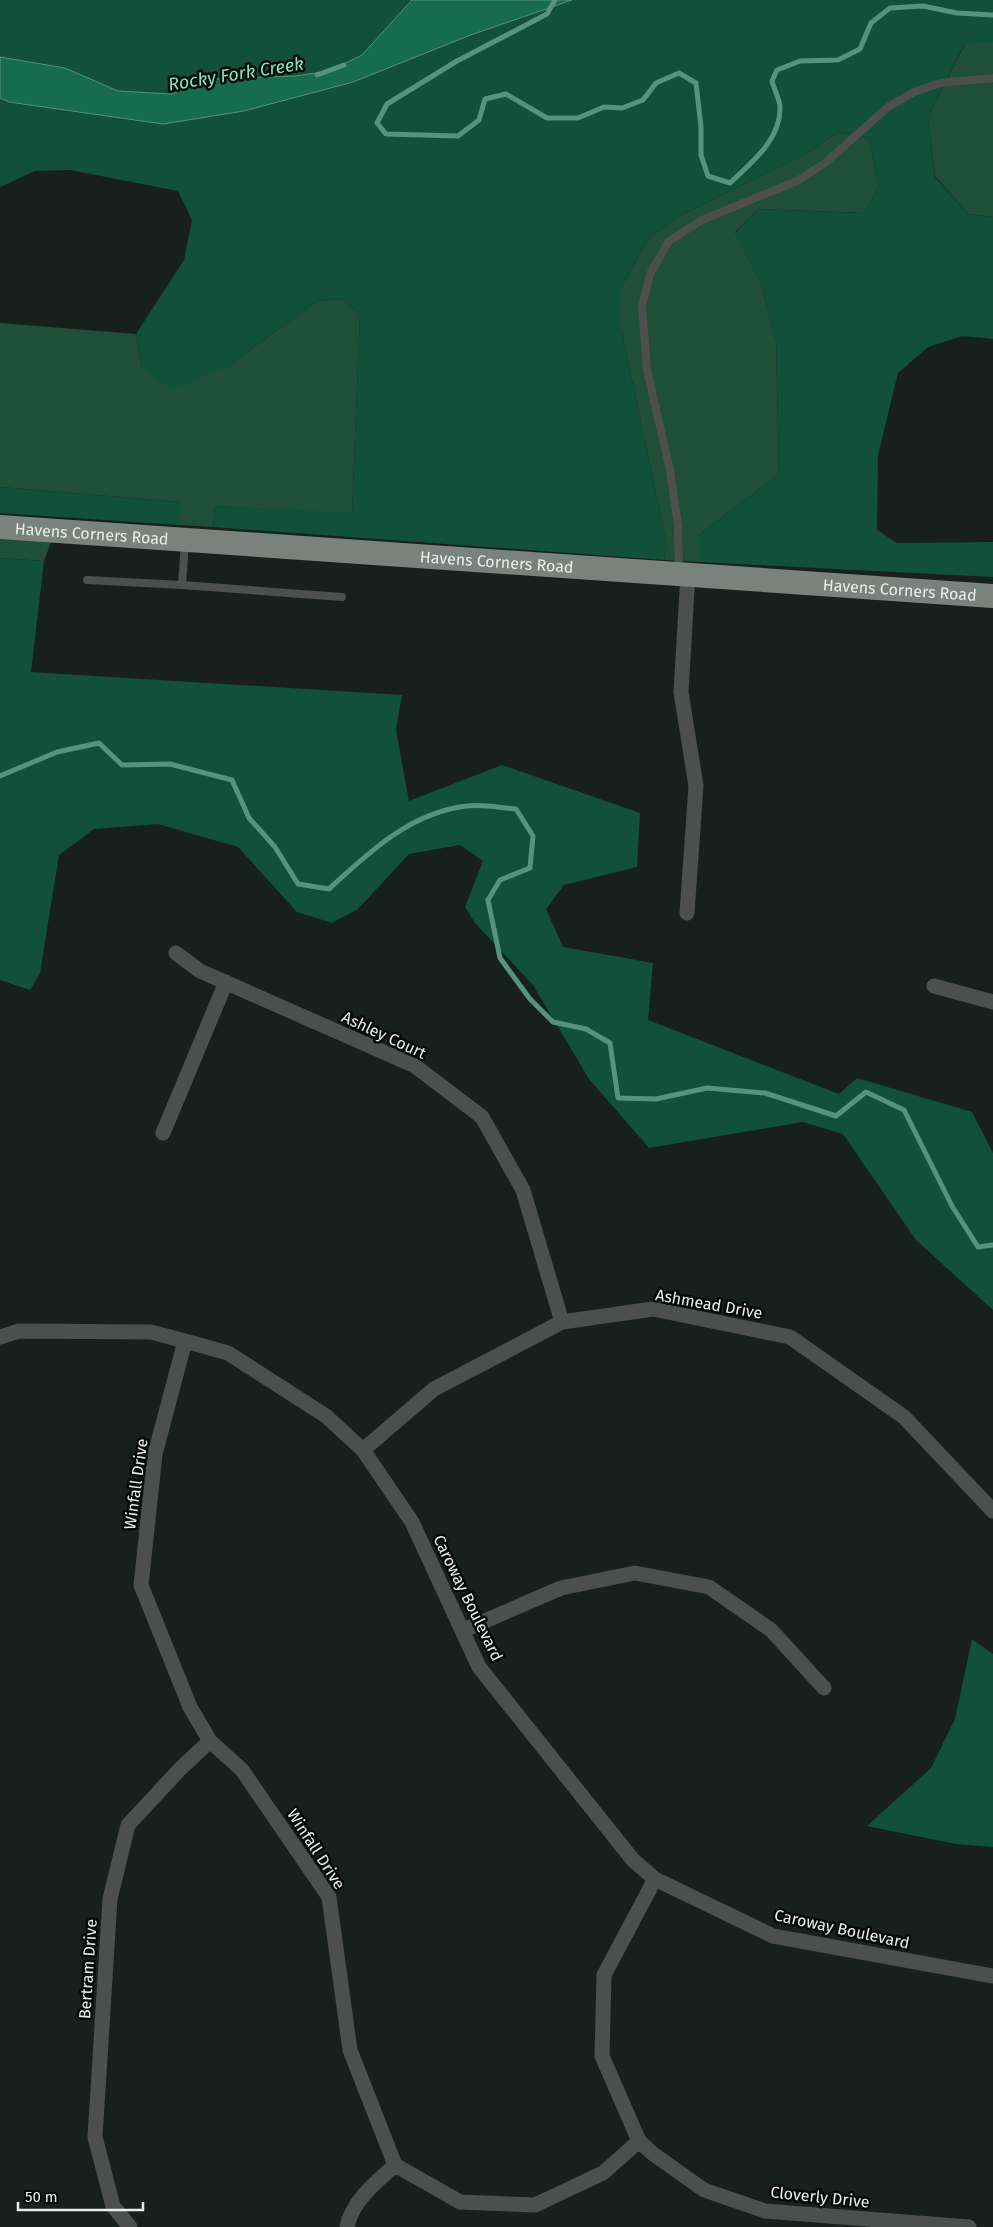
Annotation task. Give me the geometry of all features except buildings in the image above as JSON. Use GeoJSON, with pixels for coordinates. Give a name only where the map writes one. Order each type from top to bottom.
{"type":"FeatureCollection","features":[{"type":"Feature","properties":{"kind":"main road","name":"Havens Corners Road"},"geometry":{"type":"LineString","coordinates":[[0,527],[993,596]]}},
{"type":"Feature","properties":{"kind":"street"},"geometry":{"type":"LineString","coordinates":[[684,574],[681,692],[696,786],[687,913]]}},
{"type":"Feature","properties":{"kind":"street","name":"Ashley Court"},"geometry":{"type":"LineString","coordinates":[[176,952],[200,971],[415,1066],[482,1117],[523,1190],[562,1322]]}},
{"type":"Feature","properties":{"kind":"street"},"geometry":{"type":"LineString","coordinates":[[163,1133],[226,982]]}},
{"type":"Feature","properties":{"kind":"street"},"geometry":{"type":"LineString","coordinates":[[934,986],[993,1002]]}},
{"type":"Feature","properties":{"kind":"street","name":"Ashmead Drive"},"geometry":{"type":"LineString","coordinates":[[363,1450],[434,1389],[562,1322],[653,1309],[790,1336],[904,1417],[993,1512]]}},
{"type":"Feature","properties":{"kind":"street","name":"Caroway Boulevard"},"geometry":{"type":"LineString","coordinates":[[0,1337],[19,1331],[151,1332],[228,1353],[326,1416],[363,1450],[412,1522],[464,1630],[479,1667],[633,1860],[655,1879],[773,1936],[993,1976]]}},
{"type":"Feature","properties":{"kind":"street","name":"Winfall Drive"},"geometry":{"type":"LineString","coordinates":[[185,1341],[155,1454],[141,1585],[190,1707],[210,1741],[242,1770],[329,1897],[350,2050],[395,2165]]}},
{"type":"Feature","properties":{"kind":"street"},"geometry":{"type":"LineString","coordinates":[[464,1630],[562,1588],[635,1573],[709,1587],[770,1630],[824,1688]]}},
{"type":"Feature","properties":{"kind":"street","name":"Bertram Drive"},"geometry":{"type":"LineString","coordinates":[[130,2227],[113,2206],[95,2137],[110,1899],[128,1825],[210,1741]]}},
{"type":"Feature","properties":{"kind":"street","name":"Cloverly Drive"},"geometry":{"type":"LineString","coordinates":[[655,1879],[604,1975],[602,2056],[639,2141],[652,2153],[704,2190],[765,2211],[969,2227]]}},
{"type":"Feature","properties":{"kind":"street"},"geometry":{"type":"LineString","coordinates":[[347,2227],[349,2215],[369,2188],[395,2165],[460,2202],[535,2205],[603,2173],[639,2141]]}},
{"type":"Feature","properties":{"kind":"lane"},"geometry":{"type":"LineString","coordinates":[[684,574],[670,470],[647,370],[642,306],[650,274],[669,241],[702,220],[797,181],[825,164],[888,107],[914,92],[940,83],[993,78]]}},
{"type":"Feature","properties":{"kind":"lane"},"geometry":{"type":"LineString","coordinates":[[182,585],[185,540]]}},
{"type":"Feature","properties":{"kind":"lane"},"geometry":{"type":"LineString","coordinates":[[87,580],[342,597]]}},
{"type":"Feature","properties":{"kind":"shaded area"},"geometry":{"type":"Polygon","coordinates":[[[0,0],[412,0],[362,55],[330,71],[295,76],[215,79],[171,94],[118,91],[65,68],[0,57],[0,0]]]}},
{"type":"Feature","properties":{"kind":"shaded area"},"geometry":{"type":"Polygon","coordinates":[[[412,0],[572,0],[468,36],[353,82],[244,111],[163,124],[9,102],[0,98],[0,57],[65,68],[118,91],[171,94],[215,79],[295,76],[330,71],[362,55],[412,0]]]}},
{"type":"Feature","properties":{"kind":"shaded area"},"geometry":{"type":"Polygon","coordinates":[[[572,0],[993,0],[993,41],[965,43],[928,117],[935,177],[968,214],[993,217],[993,339],[962,336],[928,347],[898,373],[878,455],[877,530],[897,543],[993,542],[993,577],[698,562],[698,536],[779,474],[776,341],[761,283],[735,233],[758,209],[865,213],[879,186],[869,139],[838,132],[806,154],[679,216],[648,239],[622,286],[622,333],[666,541],[664,560],[213,527],[215,506],[352,513],[360,315],[343,299],[317,301],[227,367],[172,389],[142,368],[136,334],[184,260],[192,220],[178,191],[70,170],[35,171],[0,187],[0,98],[9,102],[163,124],[244,111],[353,82],[468,36],[572,0]]]}},
{"type":"Feature","properties":{"kind":"shaded area"},"geometry":{"type":"Polygon","coordinates":[[[993,41],[993,217],[968,214],[935,176],[928,117],[966,42],[993,41]]]}},
{"type":"Feature","properties":{"kind":"shaded area"},"geometry":{"type":"Polygon","coordinates":[[[838,132],[869,139],[879,186],[865,213],[758,209],[735,232],[761,283],[776,341],[779,474],[698,536],[698,562],[664,560],[666,541],[622,333],[622,286],[648,239],[679,216],[806,154],[838,132]]]}},
{"type":"Feature","properties":{"kind":"shaded area"},"geometry":{"type":"Polygon","coordinates":[[[343,299],[360,315],[352,514],[215,506],[213,527],[179,525],[180,502],[0,487],[0,323],[136,334],[142,368],[227,367],[317,301],[343,299]]]}},
{"type":"Feature","properties":{"kind":"shaded area"},"geometry":{"type":"Polygon","coordinates":[[[0,487],[181,502],[179,525],[0,513],[0,487]]]}},
{"type":"Feature","properties":{"kind":"shaded area"},"geometry":{"type":"Polygon","coordinates":[[[0,536],[52,539],[44,561],[0,558],[0,536]]]}},
{"type":"Feature","properties":{"kind":"shaded area"},"geometry":{"type":"Polygon","coordinates":[[[0,558],[44,561],[31,672],[402,695],[396,730],[409,801],[502,765],[640,813],[637,867],[564,885],[546,909],[563,947],[653,963],[648,1020],[839,1094],[857,1078],[972,1112],[993,1153],[993,1310],[916,1240],[843,1134],[803,1122],[649,1148],[589,1079],[533,985],[475,923],[465,907],[483,861],[460,845],[409,854],[358,909],[332,923],[297,912],[238,847],[158,824],[94,829],[59,855],[40,973],[30,990],[0,980],[0,558]]]}},
{"type":"Feature","properties":{"kind":"shaded area"},"geometry":{"type":"Polygon","coordinates":[[[972,1639],[993,1654],[993,1847],[956,1844],[867,1826],[931,1768],[955,1719],[972,1639]]]}},
{"type":"Feature","properties":{"kind":"waterway"},"geometry":{"type":"LineString","coordinates":[[555,0],[547,14],[457,61],[387,104],[377,123],[386,134],[458,136],[479,120],[485,99],[506,94],[547,118],[578,118],[604,107],[622,108],[643,100],[656,83],[679,73],[696,83],[701,127],[701,155],[708,176],[730,183],[763,150],[776,130],[780,107],[772,81],[777,70],[800,61],[838,60],[860,49],[871,23],[890,8],[923,6],[957,13],[993,15]]}},
{"type":"Feature","properties":{"kind":"waterway","name":"Rocky Fork Creek"},"geometry":{"type":"LineString","coordinates":[[317,75],[344,65]]}},
{"type":"Feature","properties":{"kind":"waterway"},"geometry":{"type":"LineString","coordinates":[[0,776],[57,752],[99,743],[122,765],[170,764],[232,780],[249,818],[275,847],[298,884],[329,889],[375,848],[409,825],[427,816],[467,806],[516,809],[533,836],[530,868],[500,880],[488,900],[500,958],[530,999],[553,1022],[586,1029],[610,1043],[618,1098],[656,1099],[707,1088],[765,1093],[836,1116],[866,1092],[904,1110],[952,1206],[978,1247],[993,1245]]}}]}
